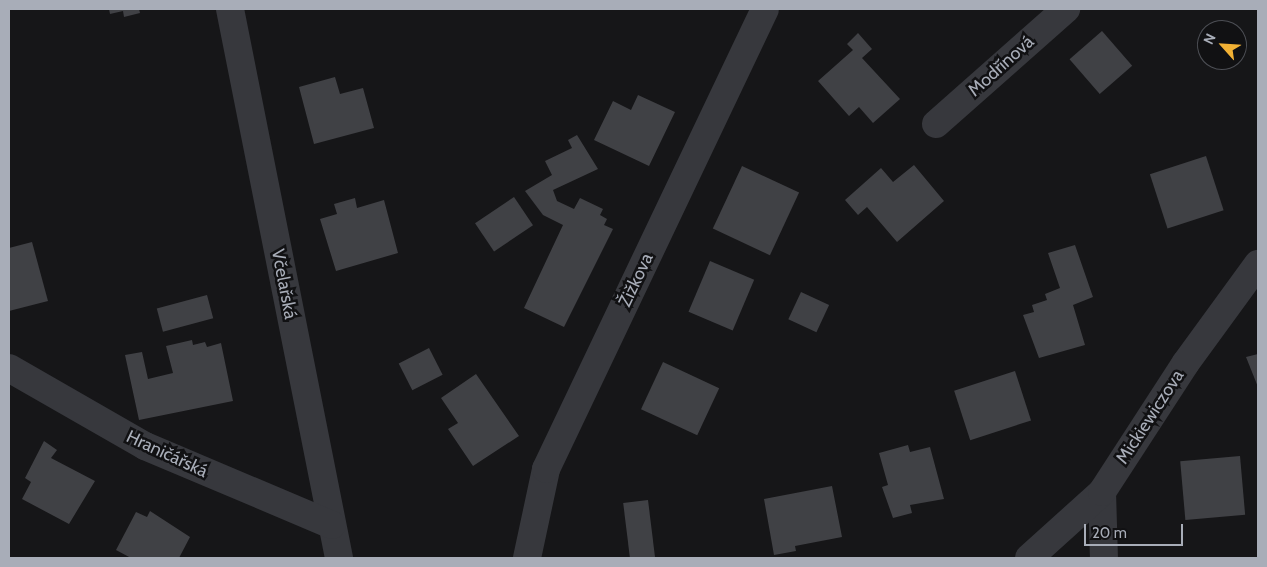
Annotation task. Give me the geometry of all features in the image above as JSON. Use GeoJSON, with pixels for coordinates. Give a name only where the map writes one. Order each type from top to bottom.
{"type":"FeatureCollection","features":[{"type":"Feature","properties":{"kind":"street","name":"Včelařská"},"geometry":{"type":"LineString","coordinates":[[230,9],[339,558]]}},
{"type":"Feature","properties":{"kind":"street","name":"Žižkova"},"geometry":{"type":"LineString","coordinates":[[527,558],[546,469],[765,9]]}},
{"type":"Feature","properties":{"kind":"street","name":"Modřínová"},"geometry":{"type":"LineString","coordinates":[[936,124],[1066,9]]}},
{"type":"Feature","properties":{"kind":"street","name":"Mickiewiczova"},"geometry":{"type":"LineString","coordinates":[[1030,558],[1102,492],[1185,364],[1258,264]]}},
{"type":"Feature","properties":{"kind":"street","name":"Hraničářská"},"geometry":{"type":"LineString","coordinates":[[9,368],[145,446],[332,525]]}},
{"type":"Feature","properties":{"kind":"street"},"geometry":{"type":"LineString","coordinates":[[1102,492],[1104,558]]}},
{"type":"Feature","properties":{"kind":"building"},"geometry":{"type":"Polygon","coordinates":[[[109,9],[139,9],[140,13],[124,17],[123,11],[110,14],[109,9]]]}},
{"type":"Feature","properties":{"kind":"building"},"geometry":{"type":"Polygon","coordinates":[[[1102,31],[1132,66],[1100,94],[1070,59],[1102,31]]]}},
{"type":"Feature","properties":{"kind":"building"},"geometry":{"type":"Polygon","coordinates":[[[858,33],[872,49],[862,58],[900,99],[873,123],[859,107],[849,116],[818,81],[853,50],[847,44],[858,33]]]}},
{"type":"Feature","properties":{"kind":"building"},"geometry":{"type":"Polygon","coordinates":[[[335,77],[340,94],[363,88],[374,128],[314,144],[299,87],[335,77]]]}},
{"type":"Feature","properties":{"kind":"building"},"geometry":{"type":"Polygon","coordinates":[[[638,95],[675,112],[649,166],[594,140],[613,101],[631,110],[638,95]]]}},
{"type":"Feature","properties":{"kind":"building"},"geometry":{"type":"Polygon","coordinates":[[[577,135],[598,169],[553,190],[557,201],[574,209],[580,198],[603,209],[600,215],[607,219],[604,225],[613,229],[564,327],[524,308],[563,225],[543,215],[525,191],[552,175],[545,161],[572,148],[568,140],[577,135]]]}},
{"type":"Feature","properties":{"kind":"building"},"geometry":{"type":"Polygon","coordinates":[[[1206,156],[1224,210],[1168,228],[1150,174],[1206,156]]]}},
{"type":"Feature","properties":{"kind":"building"},"geometry":{"type":"Polygon","coordinates":[[[914,165],[944,201],[897,242],[867,207],[858,215],[845,200],[881,168],[893,182],[914,165]]]}},
{"type":"Feature","properties":{"kind":"building"},"geometry":{"type":"Polygon","coordinates":[[[742,166],[799,193],[770,255],[713,229],[742,166]]]}},
{"type":"Feature","properties":{"kind":"building"},"geometry":{"type":"Polygon","coordinates":[[[514,197],[533,225],[494,251],[475,223],[514,197]]]}},
{"type":"Feature","properties":{"kind":"building"},"geometry":{"type":"Polygon","coordinates":[[[355,198],[357,208],[384,200],[398,253],[336,271],[320,219],[337,214],[334,204],[355,198]]]}},
{"type":"Feature","properties":{"kind":"building"},"geometry":{"type":"Polygon","coordinates":[[[32,242],[48,301],[9,311],[9,248],[32,242]]]}},
{"type":"Feature","properties":{"kind":"building"},"geometry":{"type":"Polygon","coordinates":[[[1075,245],[1093,297],[1073,305],[1085,345],[1039,358],[1023,315],[1034,312],[1032,305],[1047,300],[1045,294],[1060,288],[1048,253],[1075,245]]]}},
{"type":"Feature","properties":{"kind":"building"},"geometry":{"type":"Polygon","coordinates":[[[710,261],[754,280],[733,330],[689,312],[710,261]]]}},
{"type":"Feature","properties":{"kind":"building"},"geometry":{"type":"Polygon","coordinates":[[[801,292],[829,305],[816,332],[788,319],[801,292]]]}},
{"type":"Feature","properties":{"kind":"building"},"geometry":{"type":"Polygon","coordinates":[[[207,295],[213,318],[163,332],[157,308],[207,295]]]}},
{"type":"Feature","properties":{"kind":"building"},"geometry":{"type":"Polygon","coordinates":[[[192,340],[193,345],[205,342],[207,347],[221,343],[233,401],[139,420],[125,355],[142,352],[148,379],[173,373],[166,346],[192,340]]]}},
{"type":"Feature","properties":{"kind":"building"},"geometry":{"type":"Polygon","coordinates":[[[429,348],[443,375],[412,390],[399,363],[429,348]]]}},
{"type":"Feature","properties":{"kind":"building"},"geometry":{"type":"Polygon","coordinates":[[[1258,354],[1258,387],[1246,357],[1258,354]]]}},
{"type":"Feature","properties":{"kind":"building"},"geometry":{"type":"Polygon","coordinates":[[[663,362],[719,388],[697,435],[641,409],[663,362]]]}},
{"type":"Feature","properties":{"kind":"building"},"geometry":{"type":"Polygon","coordinates":[[[1015,371],[1031,420],[970,440],[954,391],[1015,371]]]}},
{"type":"Feature","properties":{"kind":"building"},"geometry":{"type":"Polygon","coordinates":[[[476,374],[519,436],[473,466],[448,429],[458,423],[441,398],[476,374]]]}},
{"type":"Feature","properties":{"kind":"building"},"geometry":{"type":"Polygon","coordinates":[[[44,441],[57,450],[51,458],[95,481],[69,524],[22,499],[31,482],[25,478],[44,441]]]}},
{"type":"Feature","properties":{"kind":"building"},"geometry":{"type":"Polygon","coordinates":[[[908,445],[910,452],[930,447],[944,499],[910,505],[912,513],[893,518],[882,487],[888,485],[879,453],[908,445]]]}},
{"type":"Feature","properties":{"kind":"building"},"geometry":{"type":"Polygon","coordinates":[[[1240,456],[1245,515],[1185,520],[1180,461],[1240,456]]]}},
{"type":"Feature","properties":{"kind":"building"},"geometry":{"type":"Polygon","coordinates":[[[832,486],[842,537],[795,546],[796,551],[774,555],[764,499],[832,486]]]}},
{"type":"Feature","properties":{"kind":"building"},"geometry":{"type":"Polygon","coordinates":[[[648,500],[655,558],[630,558],[623,503],[648,500]]]}},
{"type":"Feature","properties":{"kind":"building"},"geometry":{"type":"Polygon","coordinates":[[[150,511],[190,537],[179,558],[131,558],[116,550],[136,512],[147,517],[150,511]]]}}]}
